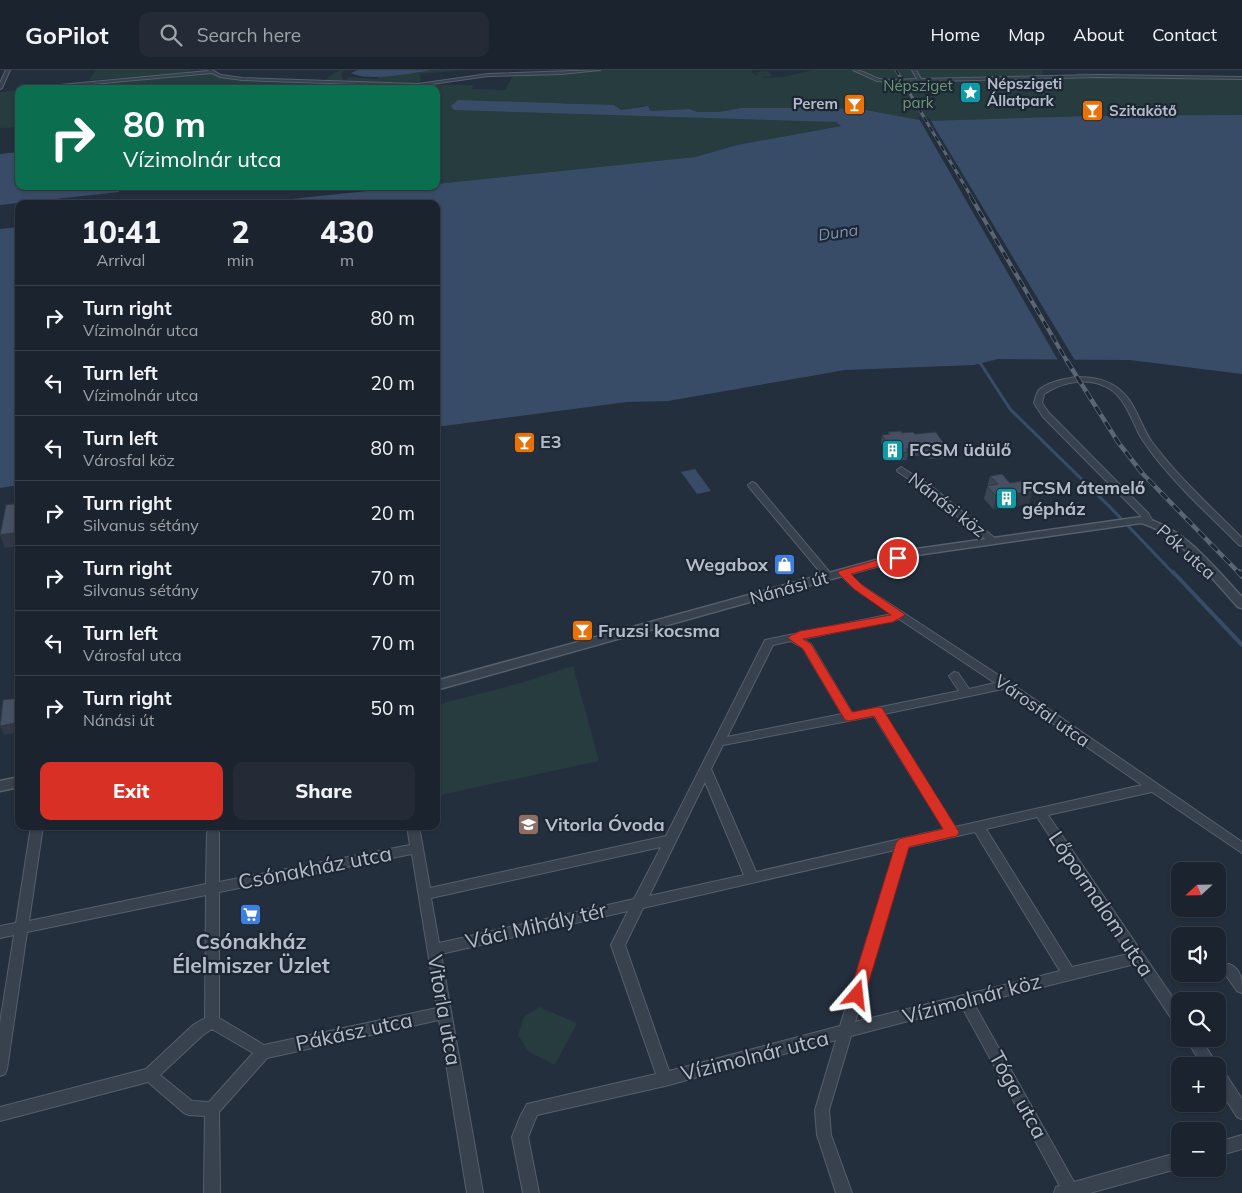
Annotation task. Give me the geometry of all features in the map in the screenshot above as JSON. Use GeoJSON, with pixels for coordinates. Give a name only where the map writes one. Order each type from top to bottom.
{"type":"FeatureCollection","features":[{"type":"Feature","properties":{"kind":"street"},"geometry":{"type":"LineString","coordinates":[[8,70],[0,89],[15,89]]}},
{"type":"Feature","properties":{"kind":"street"},"geometry":{"type":"LineString","coordinates":[[62,85],[211,71],[220,76],[242,78],[418,85],[494,75],[561,74],[598,70]]}},
{"type":"Feature","properties":{"kind":"street"},"geometry":{"type":"LineString","coordinates":[[856,70],[879,80],[894,81],[1098,76],[1242,78]]}},
{"type":"Feature","properties":{"kind":"street"},"geometry":{"type":"LineString","coordinates":[[914,70],[920,81]]}},
{"type":"Feature","properties":{"kind":"street","name":"Pók utca"},"geometry":{"type":"LineString","coordinates":[[1242,543],[1177,477],[1148,441],[1123,397],[1114,388],[1095,381],[1072,380],[1059,382],[1041,393],[1038,403],[1046,414],[1145,515],[1145,520],[1176,537],[1242,604]]}},
{"type":"Feature","properties":{"kind":"street","name":"Nánási köz"},"geometry":{"type":"LineString","coordinates":[[901,470],[928,488],[993,541]]}},
{"type":"Feature","properties":{"kind":"street"},"geometry":{"type":"LineString","coordinates":[[752,485],[829,577]]}},
{"type":"Feature","properties":{"kind":"street","name":"Nánási út"},"geometry":{"type":"LineString","coordinates":[[440,685],[916,552],[1145,520]]}},
{"type":"Feature","properties":{"kind":"street","name":"Városfal utca"},"geometry":{"type":"LineString","coordinates":[[843,573],[858,587],[1005,685],[1242,848]]}},
{"type":"Feature","properties":{"kind":"street"},"geometry":{"type":"LineString","coordinates":[[665,1078],[618,945],[769,642],[893,618],[900,615]]}},
{"type":"Feature","properties":{"kind":"street"},"geometry":{"type":"LineString","coordinates":[[794,638],[807,646],[849,717]]}},
{"type":"Feature","properties":{"kind":"street"},"geometry":{"type":"LineString","coordinates":[[954,676],[966,693]]}},
{"type":"Feature","properties":{"kind":"street"},"geometry":{"type":"LineString","coordinates":[[720,742],[1005,685]]}},
{"type":"Feature","properties":{"kind":"street"},"geometry":{"type":"LineString","coordinates":[[878,711],[952,832]]}},
{"type":"Feature","properties":{"kind":"street"},"geometry":{"type":"LineString","coordinates":[[706,770],[752,878],[1153,787]]}},
{"type":"Feature","properties":{"kind":"street"},"geometry":{"type":"LineString","coordinates":[[0,786],[15,783]]}},
{"type":"Feature","properties":{"kind":"street","name":"Lőpormalom utca"},"geometry":{"type":"LineString","coordinates":[[1040,812],[1171,1006]]}},
{"type":"Feature","properties":{"kind":"street","name":"Vízimolnár köz"},"geometry":{"type":"LineString","coordinates":[[978,826],[1069,974]]}},
{"type":"Feature","properties":{"kind":"street"},"geometry":{"type":"LineString","coordinates":[[0,1069],[36,830]]}},
{"type":"Feature","properties":{"kind":"street","name":"Vitorla utca"},"geometry":{"type":"LineString","coordinates":[[414,830],[475,1193]]}},
{"type":"Feature","properties":{"kind":"street","name":"Csónakház utca"},"geometry":{"type":"LineString","coordinates":[[212,1021],[213,833]]}},
{"type":"Feature","properties":{"kind":"street"},"geometry":{"type":"LineString","coordinates":[[425,894],[669,840]]}},
{"type":"Feature","properties":{"kind":"street","name":"Vízimolnár utca"},"geometry":{"type":"LineString","coordinates":[[844,1193],[824,1135],[822,1110],[903,843]]}},
{"type":"Feature","properties":{"kind":"street","name":"Csónakház utca"},"geometry":{"type":"LineString","coordinates":[[0,932],[417,848]]}},
{"type":"Feature","properties":{"kind":"street","name":"Váci Mihály tér"},"geometry":{"type":"LineString","coordinates":[[434,950],[638,902],[752,878]]}},
{"type":"Feature","properties":{"kind":"street","name":"Vízimolnár köz"},"geometry":{"type":"LineString","coordinates":[[846,1032],[1138,957]]}},
{"type":"Feature","properties":{"kind":"street"},"geometry":{"type":"LineString","coordinates":[[1229,970],[1242,987]]}},
{"type":"Feature","properties":{"kind":"street","name":"Tóga utca"},"geometry":{"type":"LineString","coordinates":[[965,1000],[1068,1192],[1171,1163]]}},
{"type":"Feature","properties":{"kind":"street","name":"Pákász utca"},"geometry":{"type":"LineString","coordinates":[[263,1052],[445,1012]]}},
{"type":"Feature","properties":{"kind":"street"},"geometry":{"type":"LineString","coordinates":[[0,1114],[150,1075],[198,1030],[212,1021],[263,1052],[212,1109],[212,1193]]}},
{"type":"Feature","properties":{"kind":"street","name":"Vízimolnár utca"},"geometry":{"type":"LineString","coordinates":[[530,1193],[520,1137],[524,1122],[532,1109],[665,1078],[846,1032]]}},
{"type":"Feature","properties":{"kind":"street"},"geometry":{"type":"LineString","coordinates":[[150,1075],[189,1108],[212,1109]]}},
{"type":"Feature","properties":{"kind":"street"},"geometry":{"type":"LineString","coordinates":[[1226,1088],[1242,1112]]}},
{"type":"Feature","properties":{"kind":"street"},"geometry":{"type":"LineString","coordinates":[[1226,1147],[1242,1142]]}},
{"type":"Feature","properties":{"kind":"green space"},"geometry":{"type":"Polygon","coordinates":[[[96,70],[190,70],[190,73],[89,80],[96,70]]]}},
{"type":"Feature","properties":{"kind":"green space"},"geometry":{"type":"Polygon","coordinates":[[[344,70],[341,74],[343,79],[341,82],[344,82],[349,77],[377,79],[378,76],[432,70],[465,70],[420,74],[421,85],[83,85],[211,74],[230,79],[323,82],[334,73],[344,70]]]}},
{"type":"Feature","properties":{"kind":"green space","name":"Népsziget park"},"geometry":{"type":"Polygon","coordinates":[[[598,70],[752,70],[752,73],[759,76],[756,72],[767,71],[773,76],[762,77],[764,78],[783,77],[813,70],[1043,70],[1042,76],[1077,76],[1076,73],[1242,76],[1242,115],[925,121],[866,110],[833,108],[741,108],[719,112],[698,112],[689,109],[651,111],[650,107],[642,106],[621,110],[570,103],[452,103],[836,122],[841,126],[737,145],[695,157],[440,184],[440,85],[473,85],[472,89],[505,90],[514,74],[598,70]]]}},
{"type":"Feature","properties":{"kind":"green space"},"geometry":{"type":"Polygon","coordinates":[[[15,90],[15,127],[0,128],[0,92],[15,90]]]}},
{"type":"Feature","properties":{"kind":"green space"},"geometry":{"type":"Polygon","coordinates":[[[573,666],[599,761],[440,795],[440,704],[521,683],[573,666]]]}},
{"type":"Feature","properties":{"kind":"green space"},"geometry":{"type":"Polygon","coordinates":[[[539,1007],[577,1023],[555,1065],[529,1052],[518,1035],[524,1017],[539,1007]]]}},
{"type":"Feature","properties":{"kind":"water"},"geometry":{"type":"Polygon","coordinates":[[[358,70],[432,70],[379,77],[359,76],[351,73],[358,70]]]}},
{"type":"Feature","properties":{"kind":"water","name":"Duna"},"geometry":{"type":"Polygon","coordinates":[[[458,100],[614,105],[621,110],[648,106],[651,111],[689,109],[698,112],[719,112],[741,108],[833,108],[866,110],[925,121],[1089,116],[1242,115],[1242,374],[1130,360],[998,359],[974,365],[845,370],[668,401],[627,402],[440,426],[440,200],[283,200],[376,190],[440,190],[440,184],[695,157],[737,145],[841,126],[836,122],[454,110],[451,106],[458,100]]]}},
{"type":"Feature","properties":{"kind":"water"},"geometry":{"type":"Polygon","coordinates":[[[15,152],[15,190],[119,190],[119,192],[46,200],[15,200],[15,203],[0,205],[0,154],[15,152]]]}},
{"type":"Feature","properties":{"kind":"water"},"geometry":{"type":"Polygon","coordinates":[[[15,227],[15,486],[0,488],[0,229],[15,227]]]}},
{"type":"Feature","properties":{"kind":"water"},"geometry":{"type":"Polygon","coordinates":[[[695,469],[711,491],[697,494],[681,472],[695,469]]]}},
{"type":"Feature","properties":{"kind":"pier"},"geometry":{"type":"Polygon","coordinates":[[[918,117],[929,118],[1076,362],[1059,362],[918,117]]]}},
{"type":"Feature","properties":{"kind":"building"},"geometry":{"type":"Polygon","coordinates":[[[901,431],[902,433],[913,432],[915,434],[936,432],[948,450],[930,451],[928,447],[906,449],[908,452],[893,453],[882,435],[890,434],[888,432],[901,431]]]}},
{"type":"Feature","properties":{"kind":"building"},"geometry":{"type":"Polygon","coordinates":[[[1002,474],[1010,483],[1023,481],[1032,491],[997,497],[987,486],[998,484],[990,476],[1002,474]]]}},
{"type":"Feature","properties":{"kind":"building"},"geometry":{"type":"Polygon","coordinates":[[[15,504],[15,533],[0,535],[6,505],[15,504]]]}},
{"type":"Feature","properties":{"kind":"building"},"geometry":{"type":"Polygon","coordinates":[[[15,698],[15,723],[0,726],[3,700],[15,698]]]}},
{"type":"Feature","properties":{"kind":"waterway"},"geometry":{"type":"LineString","coordinates":[[977,359],[979,363]]}},
{"type":"Feature","properties":{"kind":"waterway"},"geometry":{"type":"LineString","coordinates":[[979,361],[1010,409],[1111,508],[1174,574]]}},
{"type":"Feature","properties":{"kind":"waterway"},"geometry":{"type":"LineString","coordinates":[[1173,572],[1242,645]]}},
{"type":"Feature","properties":{"kind":"railway"},"geometry":{"type":"LineString","coordinates":[[896,70],[972,198]]}},
{"type":"Feature","properties":{"kind":"railway"},"geometry":{"type":"LineString","coordinates":[[971,197],[1068,363]]}},
{"type":"Feature","properties":{"kind":"railway"},"geometry":{"type":"LineString","coordinates":[[1067,361],[1118,442],[1142,473],[1240,574]]}},
{"type":"Feature","properties":{"kind":"railway"},"geometry":{"type":"LineString","coordinates":[[1239,572],[1242,576]]}},
{"type":"Feature","properties":{"kind":"place","name":"Népszigeti Állatpark"},"geometry":{"type":"Point","coordinates":[971,93]}},
{"type":"Feature","properties":{"kind":"place","name":"Perem"},"geometry":{"type":"Point","coordinates":[854,104]}},
{"type":"Feature","properties":{"kind":"place","name":"Szitakötő"},"geometry":{"type":"Point","coordinates":[1093,111]}},
{"type":"Feature","properties":{"kind":"place","name":"E3"},"geometry":{"type":"Point","coordinates":[524,442]}},
{"type":"Feature","properties":{"kind":"place","name":"FCSM üdülő"},"geometry":{"type":"Point","coordinates":[893,450]}},
{"type":"Feature","properties":{"kind":"place","name":"FCSM átemelő gépház"},"geometry":{"type":"Point","coordinates":[1006,498]}},
{"type":"Feature","properties":{"kind":"place","name":"Wegabox"},"geometry":{"type":"Point","coordinates":[784,565]}},
{"type":"Feature","properties":{"kind":"place","name":"Fruzsi kocsma"},"geometry":{"type":"Point","coordinates":[582,631]}},
{"type":"Feature","properties":{"kind":"place","name":"Vitorla Óvoda"},"geometry":{"type":"Point","coordinates":[529,825]}},
{"type":"Feature","properties":{"kind":"place","name":"Csónakház Élelmiszer Üzlet"},"geometry":{"type":"Point","coordinates":[251,915]}},
{"type":"Feature","properties":{"kind":"route"},"geometry":{"type":"LineString","coordinates":[[857,995],[903,843],[952,832],[878,711],[849,717],[807,646],[794,638],[800,635],[893,618],[900,615],[852,583],[843,573],[898,558]]}}]}
